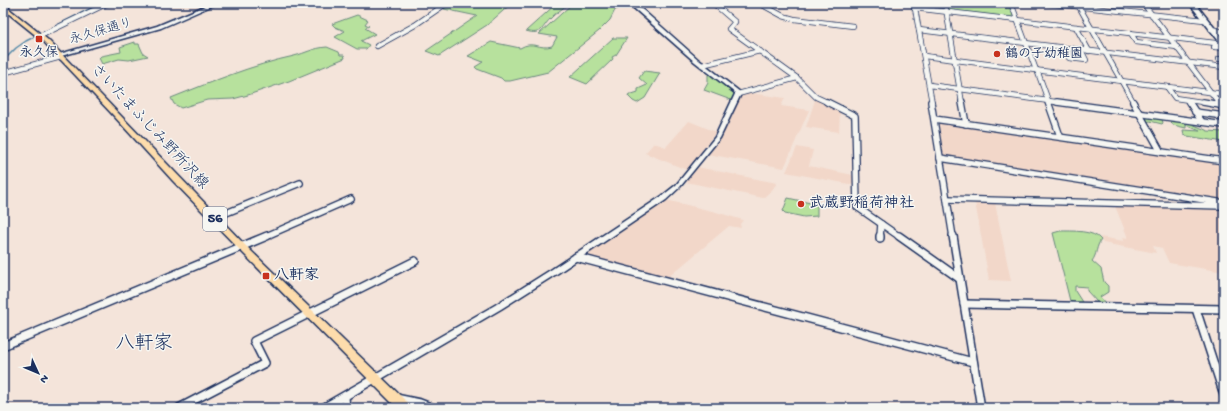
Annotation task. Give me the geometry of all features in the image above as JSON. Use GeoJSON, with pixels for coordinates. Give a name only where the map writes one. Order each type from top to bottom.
{"type":"FeatureCollection","features":[{"type":"Feature","properties":{"kind":"main road"},"geometry":{"type":"LineString","coordinates":[[1192,3],[1224,44]]}},
{"type":"Feature","properties":{"kind":"main road","name":"さいたまふじみ野所沢線"},"geometry":{"type":"LineString","coordinates":[[3,6],[38,35],[60,56],[116,113],[142,143],[242,247],[405,408]]}},
{"type":"Feature","properties":{"kind":"street"},"geometry":{"type":"LineString","coordinates":[[38,35],[108,3]]}},
{"type":"Feature","properties":{"kind":"street","name":"永久保通り"},"geometry":{"type":"LineString","coordinates":[[3,74],[154,28],[216,3]]}},
{"type":"Feature","properties":{"kind":"street"},"geometry":{"type":"LineString","coordinates":[[377,46],[415,25],[447,3]]}},
{"type":"Feature","properties":{"kind":"street"},"geometry":{"type":"LineString","coordinates":[[630,3],[702,65],[736,90],[738,94]]}},
{"type":"Feature","properties":{"kind":"street"},"geometry":{"type":"LineString","coordinates":[[759,3],[788,18],[853,26]]}},
{"type":"Feature","properties":{"kind":"street"},"geometry":{"type":"LineString","coordinates":[[945,3],[966,124]]}},
{"type":"Feature","properties":{"kind":"street"},"geometry":{"type":"LineString","coordinates":[[1010,3],[1060,136]]}},
{"type":"Feature","properties":{"kind":"street"},"geometry":{"type":"LineString","coordinates":[[1046,3],[1078,5],[1204,20]]}},
{"type":"Feature","properties":{"kind":"street"},"geometry":{"type":"LineString","coordinates":[[1143,3],[1224,110]]}},
{"type":"Feature","properties":{"kind":"street"},"geometry":{"type":"LineString","coordinates":[[717,4],[735,22],[728,29],[797,78],[816,97],[855,116],[856,206],[960,279]]}},
{"type":"Feature","properties":{"kind":"street"},"geometry":{"type":"LineString","coordinates":[[1078,5],[1161,152]]}},
{"type":"Feature","properties":{"kind":"street"},"geometry":{"type":"LineString","coordinates":[[981,408],[929,85],[914,6],[947,12],[1224,44]]}},
{"type":"Feature","properties":{"kind":"street"},"geometry":{"type":"LineString","coordinates":[[1076,27],[1089,51]]}},
{"type":"Feature","properties":{"kind":"street"},"geometry":{"type":"LineString","coordinates":[[1211,29],[1224,32]]}},
{"type":"Feature","properties":{"kind":"street"},"geometry":{"type":"LineString","coordinates":[[919,30],[1224,67]]}},
{"type":"Feature","properties":{"kind":"street"},"geometry":{"type":"LineString","coordinates":[[1132,34],[1136,42],[1176,47]]}},
{"type":"Feature","properties":{"kind":"street"},"geometry":{"type":"LineString","coordinates":[[1214,47],[1224,48]]}},
{"type":"Feature","properties":{"kind":"street"},"geometry":{"type":"LineString","coordinates":[[1065,48],[1069,58],[1086,60],[1081,50]]}},
{"type":"Feature","properties":{"kind":"street"},"geometry":{"type":"LineString","coordinates":[[702,65],[760,51]]}},
{"type":"Feature","properties":{"kind":"street"},"geometry":{"type":"LineString","coordinates":[[924,56],[1224,94]]}},
{"type":"Feature","properties":{"kind":"street"},"geometry":{"type":"LineString","coordinates":[[324,408],[498,307],[650,207],[678,186],[718,137],[738,94],[797,78]]}},
{"type":"Feature","properties":{"kind":"street"},"geometry":{"type":"LineString","coordinates":[[929,85],[1224,125]]}},
{"type":"Feature","properties":{"kind":"street"},"geometry":{"type":"LineString","coordinates":[[1167,87],[1175,98],[1220,105]]}},
{"type":"Feature","properties":{"kind":"street"},"geometry":{"type":"LineString","coordinates":[[1190,90],[1197,102]]}},
{"type":"Feature","properties":{"kind":"street"},"geometry":{"type":"LineString","coordinates":[[1187,100],[1202,122]]}},
{"type":"Feature","properties":{"kind":"street"},"geometry":{"type":"LineString","coordinates":[[1195,112],[1224,116]]}},
{"type":"Feature","properties":{"kind":"street"},"geometry":{"type":"LineString","coordinates":[[934,119],[1060,136],[1224,161]]}},
{"type":"Feature","properties":{"kind":"street"},"geometry":{"type":"LineString","coordinates":[[940,158],[1224,204]]}},
{"type":"Feature","properties":{"kind":"street"},"geometry":{"type":"LineString","coordinates":[[214,218],[300,183]]}},
{"type":"Feature","properties":{"kind":"street"},"geometry":{"type":"LineString","coordinates":[[3,346],[242,247],[350,199]]}},
{"type":"Feature","properties":{"kind":"street"},"geometry":{"type":"LineString","coordinates":[[947,199],[1224,204]]}},
{"type":"Feature","properties":{"kind":"street"},"geometry":{"type":"LineString","coordinates":[[880,238],[881,224]]}},
{"type":"Feature","properties":{"kind":"street"},"geometry":{"type":"LineString","coordinates":[[576,257],[973,362]]}},
{"type":"Feature","properties":{"kind":"street"},"geometry":{"type":"LineString","coordinates":[[179,408],[265,363],[254,341],[415,261]]}},
{"type":"Feature","properties":{"kind":"street"},"geometry":{"type":"LineString","coordinates":[[964,304],[1224,309]]}},
{"type":"Feature","properties":{"kind":"street"},"geometry":{"type":"LineString","coordinates":[[1196,309],[1224,395]]}},
{"type":"Feature","properties":{"kind":"street"},"geometry":{"type":"LineString","coordinates":[[345,397],[346,408]]}},
{"type":"Feature","properties":{"kind":"street"},"geometry":{"type":"LineString","coordinates":[[394,398],[420,403],[433,408]]}},
{"type":"Feature","properties":{"kind":"shaded area"},"geometry":{"type":"Polygon","coordinates":[[[750,93],[785,98],[781,106],[809,110],[784,168],[707,154],[726,128],[733,108],[740,96],[750,93]]]}},
{"type":"Feature","properties":{"kind":"shaded area"},"geometry":{"type":"Polygon","coordinates":[[[818,99],[840,110],[839,132],[806,127],[815,100],[818,99]]]}},
{"type":"Feature","properties":{"kind":"shaded area"},"geometry":{"type":"Polygon","coordinates":[[[689,121],[716,132],[687,170],[645,153],[654,143],[666,147],[689,121]]]}},
{"type":"Feature","properties":{"kind":"shaded area"},"geometry":{"type":"Polygon","coordinates":[[[937,121],[1224,162],[1224,201],[944,156],[937,121]]]}},
{"type":"Feature","properties":{"kind":"shaded area"},"geometry":{"type":"Polygon","coordinates":[[[797,147],[813,150],[809,166],[853,175],[854,185],[786,172],[797,147]]]}},
{"type":"Feature","properties":{"kind":"shaded area"},"geometry":{"type":"Polygon","coordinates":[[[697,167],[777,183],[763,198],[686,182],[697,167]]]}},
{"type":"Feature","properties":{"kind":"shaded area"},"geometry":{"type":"Polygon","coordinates":[[[666,200],[743,220],[740,224],[741,228],[729,226],[666,279],[583,256],[666,200]]]}},
{"type":"Feature","properties":{"kind":"shaded area"},"geometry":{"type":"Polygon","coordinates":[[[975,202],[995,203],[1011,281],[989,280],[975,202]]]}},
{"type":"Feature","properties":{"kind":"shaded area"},"geometry":{"type":"Polygon","coordinates":[[[1115,206],[1224,207],[1224,272],[1169,263],[1162,248],[1153,246],[1156,253],[1103,243],[1100,237],[1124,241],[1123,237],[1128,238],[1115,206]]]}},
{"type":"Feature","properties":{"kind":"green space"},"geometry":{"type":"Polygon","coordinates":[[[450,3],[512,3],[487,25],[439,56],[426,51],[477,16],[444,9],[450,3]]]}},
{"type":"Feature","properties":{"kind":"green space"},"geometry":{"type":"Polygon","coordinates":[[[557,3],[569,3],[552,17],[539,32],[526,31],[557,3]]]}},
{"type":"Feature","properties":{"kind":"green space"},"geometry":{"type":"Polygon","coordinates":[[[573,3],[605,3],[622,7],[615,10],[610,20],[599,31],[548,72],[510,81],[504,81],[501,78],[477,69],[475,67],[483,62],[468,56],[491,42],[520,48],[529,45],[543,47],[552,46],[557,37],[539,34],[573,3]]]}},
{"type":"Feature","properties":{"kind":"green space"},"geometry":{"type":"Polygon","coordinates":[[[946,3],[1012,9],[1015,19],[948,12],[946,3]]]}},
{"type":"Feature","properties":{"kind":"green space"},"geometry":{"type":"Polygon","coordinates":[[[357,15],[368,20],[365,24],[369,26],[365,28],[375,34],[361,41],[369,45],[366,49],[357,49],[335,37],[345,31],[335,27],[332,24],[357,15]]]}},
{"type":"Feature","properties":{"kind":"green space"},"geometry":{"type":"Polygon","coordinates":[[[613,38],[627,38],[616,55],[612,57],[613,59],[587,84],[570,77],[613,38]]]}},
{"type":"Feature","properties":{"kind":"green space"},"geometry":{"type":"Polygon","coordinates":[[[135,42],[135,44],[139,44],[143,53],[148,56],[129,60],[119,59],[102,64],[99,58],[101,56],[121,52],[120,47],[135,42]]]}},
{"type":"Feature","properties":{"kind":"green space"},"geometry":{"type":"Polygon","coordinates":[[[327,47],[339,52],[340,55],[344,55],[345,58],[289,81],[233,99],[207,100],[181,108],[174,104],[171,98],[247,69],[314,49],[327,47]]]}},
{"type":"Feature","properties":{"kind":"green space"},"geometry":{"type":"Polygon","coordinates":[[[644,71],[660,73],[645,98],[637,103],[628,96],[629,94],[638,92],[638,89],[647,85],[639,78],[644,71]]]}},
{"type":"Feature","properties":{"kind":"green space"},"geometry":{"type":"Polygon","coordinates":[[[708,74],[711,74],[736,93],[734,99],[731,100],[704,90],[708,83],[708,74]]]}},
{"type":"Feature","properties":{"kind":"green space"},"geometry":{"type":"Polygon","coordinates":[[[1142,115],[1183,120],[1208,131],[1223,132],[1222,130],[1224,130],[1224,142],[1187,136],[1184,135],[1183,130],[1200,131],[1186,125],[1186,128],[1173,125],[1170,120],[1162,119],[1162,124],[1150,121],[1146,122],[1142,115]]]}},
{"type":"Feature","properties":{"kind":"green space"},"geometry":{"type":"Polygon","coordinates":[[[788,198],[817,205],[817,216],[804,217],[785,213],[783,211],[788,198]]]}},
{"type":"Feature","properties":{"kind":"green space"},"geometry":{"type":"Polygon","coordinates":[[[1060,231],[1076,231],[1093,234],[1101,240],[1092,261],[1101,269],[1104,282],[1108,286],[1108,292],[1100,297],[1106,304],[1097,302],[1087,291],[1087,287],[1075,286],[1075,291],[1082,302],[1076,304],[1070,301],[1053,233],[1060,231]]]}},
{"type":"Feature","properties":{"kind":"waterway"},"geometry":{"type":"LineString","coordinates":[[3,61],[16,48],[26,41],[101,3]]}},
{"type":"Feature","properties":{"kind":"place","name":"永久保"},"geometry":{"type":"Point","coordinates":[39,39]}},
{"type":"Feature","properties":{"kind":"place","name":"鶴の子幼稚園"},"geometry":{"type":"Point","coordinates":[997,54]}},
{"type":"Feature","properties":{"kind":"place","name":"武蔵野稲荷神社"},"geometry":{"type":"Point","coordinates":[801,204]}},
{"type":"Feature","properties":{"kind":"place","name":"八軒家"},"geometry":{"type":"Point","coordinates":[266,276]}},
{"type":"Feature","properties":{"kind":"district","name":"八軒家"},"geometry":{"type":"Point","coordinates":[144,344]}}]}
